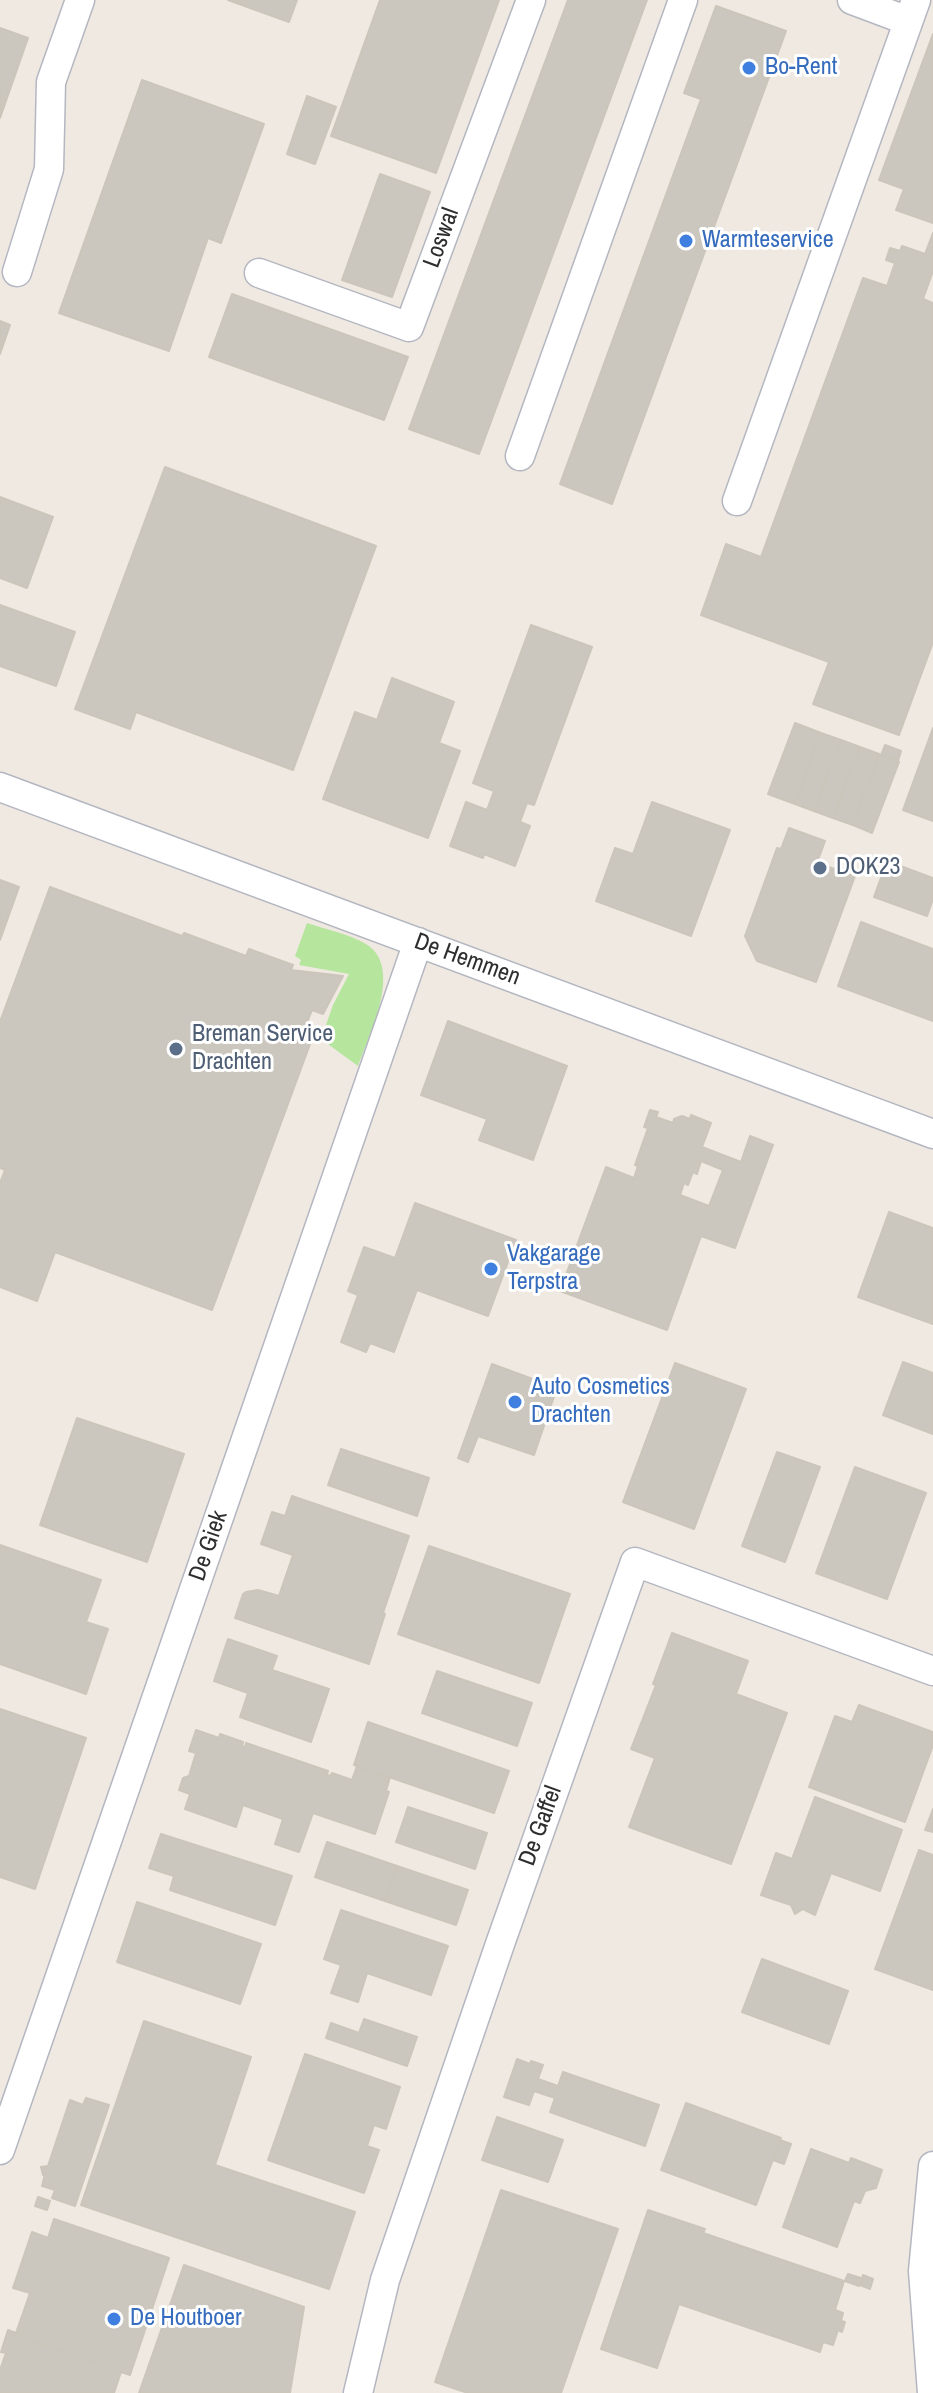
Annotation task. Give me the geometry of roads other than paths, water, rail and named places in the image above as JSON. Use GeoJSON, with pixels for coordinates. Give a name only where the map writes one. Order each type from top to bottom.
{"type":"FeatureCollection","features":[{"type":"Feature","properties":{"kind":"street"},"geometry":{"type":"LineString","coordinates":[[17,272],[49,169],[51,82],[80,0]]}},
{"type":"Feature","properties":{"kind":"street","name":"Loswal"},"geometry":{"type":"LineString","coordinates":[[259,273],[409,327],[531,0]]}},
{"type":"Feature","properties":{"kind":"street"},"geometry":{"type":"LineString","coordinates":[[520,456],[683,0]]}},
{"type":"Feature","properties":{"kind":"street"},"geometry":{"type":"LineString","coordinates":[[737,501],[912,10],[852,0]]}},
{"type":"Feature","properties":{"kind":"street","name":"De Hemmen"},"geometry":{"type":"LineString","coordinates":[[0,787],[933,1134]]}},
{"type":"Feature","properties":{"kind":"street","name":"De Giek"},"geometry":{"type":"LineString","coordinates":[[0,2150],[418,942]]}},
{"type":"Feature","properties":{"kind":"street","name":"De Gaffel"},"geometry":{"type":"LineString","coordinates":[[358,2393],[385,2280],[635,1562],[933,1671]]}},
{"type":"Feature","properties":{"kind":"street"},"geometry":{"type":"LineString","coordinates":[[932,2393],[923,2271],[933,2166]]}},
{"type":"Feature","properties":{"kind":"place","name":"Bo-Rent"},"geometry":{"type":"Point","coordinates":[749,68]}},
{"type":"Feature","properties":{"kind":"place","name":"Warmteservice"},"geometry":{"type":"Point","coordinates":[686,241]}},
{"type":"Feature","properties":{"kind":"place","name":"DOK23"},"geometry":{"type":"Point","coordinates":[820,868]}},
{"type":"Feature","properties":{"kind":"place","name":"Breman Service Drachten"},"geometry":{"type":"Point","coordinates":[176,1049]}},
{"type":"Feature","properties":{"kind":"place","name":"Vakgarage Terpstra"},"geometry":{"type":"Point","coordinates":[491,1269]}},
{"type":"Feature","properties":{"kind":"place","name":"Auto Cosmetics Drachten"},"geometry":{"type":"Point","coordinates":[515,1402]}},
{"type":"Feature","properties":{"kind":"place","name":"De Houtboer"},"geometry":{"type":"Point","coordinates":[114,2319]}}]}
